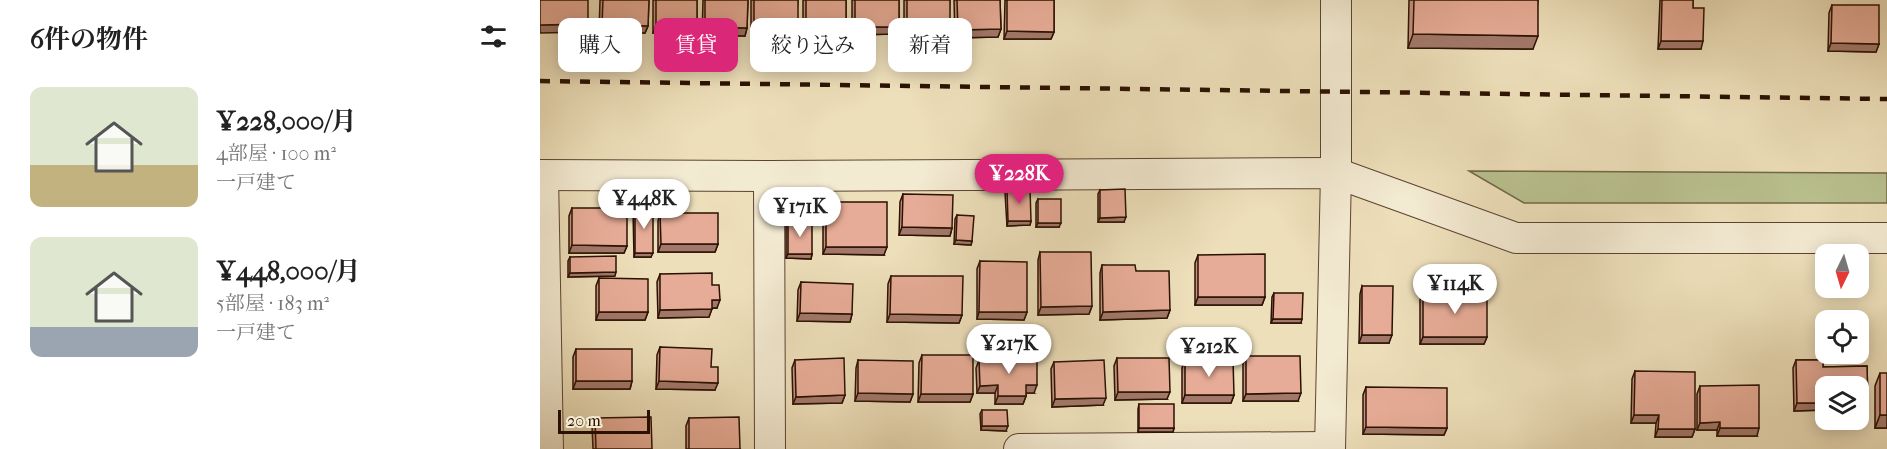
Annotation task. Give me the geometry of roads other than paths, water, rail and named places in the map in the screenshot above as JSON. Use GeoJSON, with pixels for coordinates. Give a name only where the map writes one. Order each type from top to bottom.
{"type":"FeatureCollection","features":[{"type":"Feature","properties":{"kind":"street"},"geometry":{"type":"LineString","coordinates":[[1019,449],[1330,448],[1336,173],[1336,0]]}},
{"type":"Feature","properties":{"kind":"street"},"geometry":{"type":"LineString","coordinates":[[548,449],[542,175],[1336,173],[1516,238],[1887,238]]}},
{"type":"Feature","properties":{"kind":"street"},"geometry":{"type":"LineString","coordinates":[[769,176],[770,449]]}},
{"type":"Feature","properties":{"kind":"railway"},"geometry":{"type":"LineString","coordinates":[[540,81],[1887,99]]}}]}
